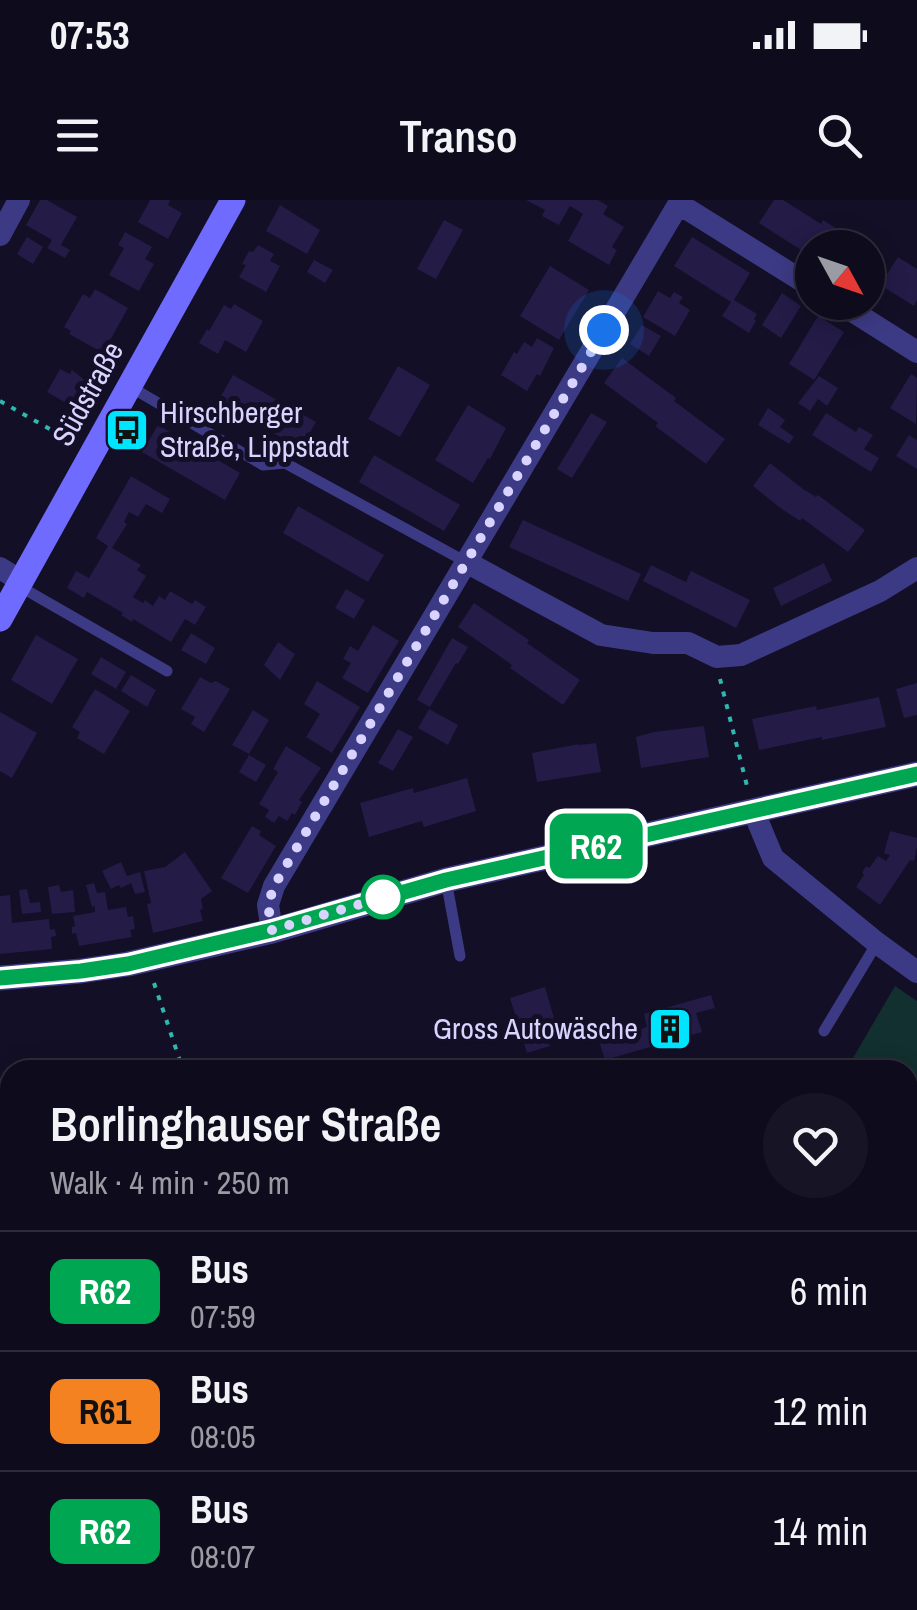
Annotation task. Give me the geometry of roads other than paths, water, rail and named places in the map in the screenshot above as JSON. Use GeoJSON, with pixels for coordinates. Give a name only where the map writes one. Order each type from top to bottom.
{"type":"FeatureCollection","features":[{"type":"Feature","properties":{"kind":"main road","name":"Südstraße"},"geometry":{"type":"LineString","coordinates":[[0,620],[13,578],[92,453],[233,200]]}},
{"type":"Feature","properties":{"kind":"street"},"geometry":{"type":"LineString","coordinates":[[0,235],[19,200]]}},
{"type":"Feature","properties":{"kind":"street"},"geometry":{"type":"LineString","coordinates":[[272,930],[268,905],[274,886],[680,202],[795,276]]}},
{"type":"Feature","properties":{"kind":"street"},"geometry":{"type":"LineString","coordinates":[[866,320],[917,352]]}},
{"type":"Feature","properties":{"kind":"street"},"geometry":{"type":"LineString","coordinates":[[468,563],[601,635],[688,643],[717,657],[741,655],[880,591],[917,568]]}},
{"type":"Feature","properties":{"kind":"street"},"geometry":{"type":"LineString","coordinates":[[0,978],[146,960],[272,930],[446,880],[917,774]]}},
{"type":"Feature","properties":{"kind":"street"},"geometry":{"type":"LineString","coordinates":[[753,810],[774,858],[917,972]]}},
{"type":"Feature","properties":{"kind":"lane"},"geometry":{"type":"LineString","coordinates":[[130,386],[263,464],[285,463],[468,563]]}},
{"type":"Feature","properties":{"kind":"lane"},"geometry":{"type":"LineString","coordinates":[[13,578],[167,671]]}},
{"type":"Feature","properties":{"kind":"lane"},"geometry":{"type":"LineString","coordinates":[[446,880],[460,956]]}},
{"type":"Feature","properties":{"kind":"lane"},"geometry":{"type":"LineString","coordinates":[[824,1031],[877,943]]}},
{"type":"Feature","properties":{"kind":"place","name":"Hirschberger Straße, Lippstadt"},"geometry":{"type":"Point","coordinates":[127,430]}},
{"type":"Feature","properties":{"kind":"place","name":"Gross Autowäsche"},"geometry":{"type":"Point","coordinates":[670,1029]}}]}
